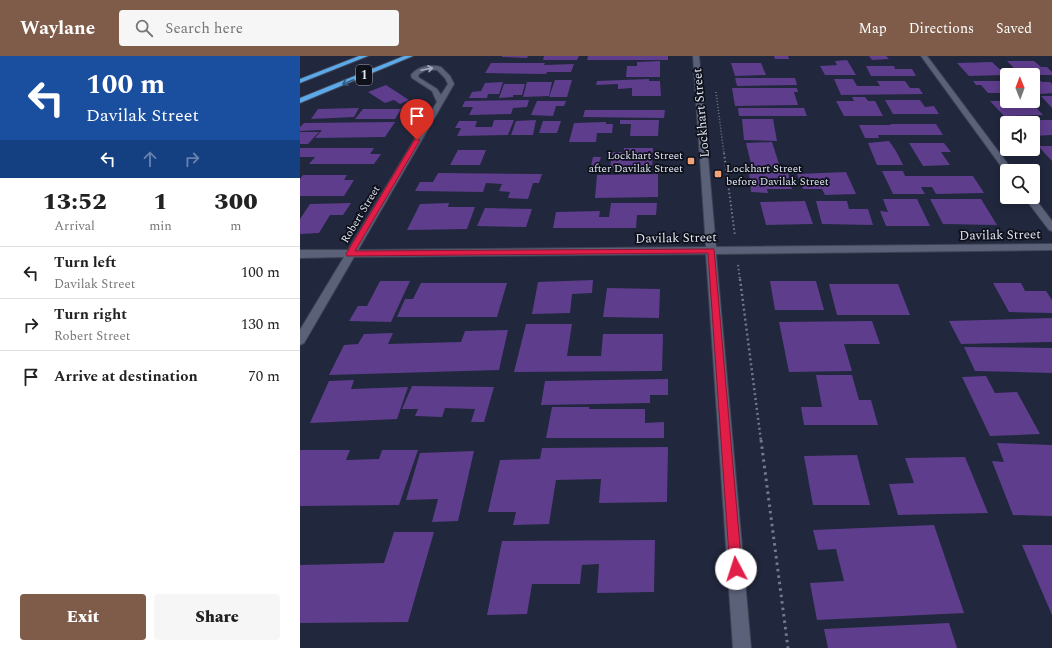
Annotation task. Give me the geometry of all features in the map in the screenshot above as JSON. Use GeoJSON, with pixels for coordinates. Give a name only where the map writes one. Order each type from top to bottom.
{"type":"FeatureCollection","features":[{"type":"Feature","properties":{"kind":"highway","name":"1"},"geometry":{"type":"LineString","coordinates":[[300,81],[365,56]]}},
{"type":"Feature","properties":{"kind":"highway","name":"1"},"geometry":{"type":"LineString","coordinates":[[300,105],[319,94],[410,56]]}},
{"type":"Feature","properties":{"kind":"highway"},"geometry":{"type":"LineString","coordinates":[[300,101],[319,94]]}},
{"type":"Feature","properties":{"kind":"street","name":"Lockhart Street"},"geometry":{"type":"LineString","coordinates":[[696,56],[742,648]]}},
{"type":"Feature","properties":{"kind":"street"},"geometry":{"type":"LineString","coordinates":[[924,56],[1004,164]]}},
{"type":"Feature","properties":{"kind":"street"},"geometry":{"type":"LineString","coordinates":[[420,81],[436,82],[445,79],[448,76],[439,68],[424,69],[416,73],[414,76],[420,81],[435,90],[440,101]]}},
{"type":"Feature","properties":{"kind":"street","name":"Robert Street"},"geometry":{"type":"LineString","coordinates":[[300,340],[450,84],[448,76]]}},
{"type":"Feature","properties":{"kind":"street"},"geometry":{"type":"LineString","coordinates":[[1034,204],[1052,228]]}},
{"type":"Feature","properties":{"kind":"street","name":"Davilak Street"},"geometry":{"type":"LineString","coordinates":[[300,254],[1052,247]]}},
{"type":"Feature","properties":{"kind":"path"},"geometry":{"type":"LineString","coordinates":[[715,87],[788,648]]}},
{"type":"Feature","properties":{"kind":"building"},"geometry":{"type":"Polygon","coordinates":[[[502,56],[528,56],[527,58],[502,56]]]}},
{"type":"Feature","properties":{"kind":"building"},"geometry":{"type":"Polygon","coordinates":[[[544,56],[579,56],[577,60],[543,60],[544,56]]]}},
{"type":"Feature","properties":{"kind":"building"},"geometry":{"type":"Polygon","coordinates":[[[588,56],[668,56],[668,60],[587,60],[588,56]]]}},
{"type":"Feature","properties":{"kind":"building"},"geometry":{"type":"Polygon","coordinates":[[[774,56],[788,56],[789,59],[775,59],[774,56]]]}},
{"type":"Feature","properties":{"kind":"building"},"geometry":{"type":"Polygon","coordinates":[[[869,56],[886,56],[889,59],[872,60],[869,56]]]}},
{"type":"Feature","properties":{"kind":"building"},"geometry":{"type":"Polygon","coordinates":[[[847,60],[856,75],[825,75],[820,66],[837,65],[835,61],[847,60]]]}},
{"type":"Feature","properties":{"kind":"building"},"geometry":{"type":"Polygon","coordinates":[[[660,61],[660,77],[626,77],[627,66],[637,66],[637,62],[660,61]]]}},
{"type":"Feature","properties":{"kind":"building"},"geometry":{"type":"Polygon","coordinates":[[[1007,61],[1034,61],[1041,67],[1047,67],[1052,72],[1052,75],[1040,75],[1040,68],[1014,68],[1007,61]]]}},
{"type":"Feature","properties":{"kind":"building"},"geometry":{"type":"Polygon","coordinates":[[[992,62],[1000,69],[1000,75],[969,76],[957,63],[992,62]]]}},
{"type":"Feature","properties":{"kind":"building"},"geometry":{"type":"Polygon","coordinates":[[[491,63],[545,63],[544,65],[574,64],[571,72],[547,72],[546,74],[485,73],[491,63]]]}},
{"type":"Feature","properties":{"kind":"building"},"geometry":{"type":"Polygon","coordinates":[[[731,63],[761,63],[766,75],[735,76],[731,63]]]}},
{"type":"Feature","properties":{"kind":"building"},"geometry":{"type":"Polygon","coordinates":[[[866,66],[894,66],[895,69],[912,69],[916,76],[871,76],[866,66]]]}},
{"type":"Feature","properties":{"kind":"building"},"geometry":{"type":"Polygon","coordinates":[[[735,78],[795,78],[797,85],[737,86],[735,78]]]}},
{"type":"Feature","properties":{"kind":"building"},"geometry":{"type":"Polygon","coordinates":[[[649,79],[649,81],[660,81],[661,96],[632,96],[632,88],[618,89],[618,84],[596,85],[597,81],[649,79]]]}},
{"type":"Feature","properties":{"kind":"building"},"geometry":{"type":"Polygon","coordinates":[[[834,79],[853,79],[857,86],[880,86],[877,81],[905,81],[910,88],[919,88],[923,94],[841,95],[834,79]]]}},
{"type":"Feature","properties":{"kind":"building"},"geometry":{"type":"Polygon","coordinates":[[[555,80],[572,80],[567,97],[549,97],[555,80]]]}},
{"type":"Feature","properties":{"kind":"building"},"geometry":{"type":"Polygon","coordinates":[[[1040,80],[1042,82],[1050,82],[1052,84],[1052,93],[1041,94],[1040,80]]]}},
{"type":"Feature","properties":{"kind":"building"},"geometry":{"type":"Polygon","coordinates":[[[973,81],[1000,81],[1000,93],[988,93],[981,85],[976,85],[973,81]]]}},
{"type":"Feature","properties":{"kind":"building"},"geometry":{"type":"Polygon","coordinates":[[[503,82],[499,94],[488,94],[487,98],[469,98],[472,92],[481,91],[485,83],[503,82]]]}},
{"type":"Feature","properties":{"kind":"building"},"geometry":{"type":"Polygon","coordinates":[[[527,82],[552,82],[549,96],[523,97],[527,82]]]}},
{"type":"Feature","properties":{"kind":"building"},"geometry":{"type":"Polygon","coordinates":[[[504,84],[525,84],[522,95],[499,98],[504,84]]]}},
{"type":"Feature","properties":{"kind":"building"},"geometry":{"type":"Polygon","coordinates":[[[386,85],[409,100],[400,104],[394,100],[385,103],[368,92],[386,85]]]}},
{"type":"Feature","properties":{"kind":"building"},"geometry":{"type":"Polygon","coordinates":[[[732,88],[797,88],[798,92],[794,92],[798,105],[735,106],[732,88]]]}},
{"type":"Feature","properties":{"kind":"building"},"geometry":{"type":"Polygon","coordinates":[[[1041,96],[1052,96],[1052,108],[1041,96]]]}},
{"type":"Feature","properties":{"kind":"building"},"geometry":{"type":"Polygon","coordinates":[[[852,97],[865,97],[868,101],[875,101],[883,116],[844,116],[836,101],[854,101],[852,97]]]}},
{"type":"Feature","properties":{"kind":"building"},"geometry":{"type":"Polygon","coordinates":[[[529,100],[527,107],[513,108],[511,114],[469,115],[473,107],[462,107],[465,101],[529,100]]]}},
{"type":"Feature","properties":{"kind":"building"},"geometry":{"type":"Polygon","coordinates":[[[885,100],[920,100],[925,107],[934,106],[939,114],[893,114],[885,100]]]}},
{"type":"Feature","properties":{"kind":"building"},"geometry":{"type":"Polygon","coordinates":[[[537,101],[566,101],[564,106],[556,106],[553,116],[531,115],[537,101]]]}},
{"type":"Feature","properties":{"kind":"building"},"geometry":{"type":"Polygon","coordinates":[[[990,101],[1000,101],[1000,108],[1036,108],[1043,115],[1004,116],[990,101]]]}},
{"type":"Feature","properties":{"kind":"building"},"geometry":{"type":"Polygon","coordinates":[[[359,108],[354,117],[311,119],[318,109],[359,108]]]}},
{"type":"Feature","properties":{"kind":"building"},"geometry":{"type":"Polygon","coordinates":[[[738,108],[804,108],[807,116],[739,116],[738,108]]]}},
{"type":"Feature","properties":{"kind":"building"},"geometry":{"type":"Polygon","coordinates":[[[363,109],[401,109],[395,119],[355,119],[363,109]]]}},
{"type":"Feature","properties":{"kind":"building"},"geometry":{"type":"Polygon","coordinates":[[[585,110],[665,110],[664,118],[583,117],[585,110]]]}},
{"type":"Feature","properties":{"kind":"building"},"geometry":{"type":"Polygon","coordinates":[[[742,119],[773,119],[777,141],[744,140],[742,119]]]}},
{"type":"Feature","properties":{"kind":"building"},"geometry":{"type":"Polygon","coordinates":[[[494,120],[514,120],[508,135],[457,136],[461,128],[455,128],[459,121],[477,121],[475,127],[492,127],[494,120]]]}},
{"type":"Feature","properties":{"kind":"building"},"geometry":{"type":"Polygon","coordinates":[[[536,120],[533,135],[511,135],[516,121],[536,120]]]}},
{"type":"Feature","properties":{"kind":"building"},"geometry":{"type":"Polygon","coordinates":[[[620,120],[659,120],[658,136],[630,136],[631,124],[620,124],[620,120]]]}},
{"type":"Feature","properties":{"kind":"building"},"geometry":{"type":"Polygon","coordinates":[[[1040,120],[1052,120],[1052,135],[1040,136],[1040,120]]]}},
{"type":"Feature","properties":{"kind":"building"},"geometry":{"type":"Polygon","coordinates":[[[543,121],[561,121],[557,133],[539,133],[543,121]]]}},
{"type":"Feature","properties":{"kind":"building"},"geometry":{"type":"Polygon","coordinates":[[[395,122],[385,137],[315,138],[322,130],[300,131],[300,127],[304,123],[395,122]]]}},
{"type":"Feature","properties":{"kind":"building"},"geometry":{"type":"Polygon","coordinates":[[[606,122],[606,124],[613,124],[612,133],[597,133],[596,142],[569,142],[574,123],[606,122]]]}},
{"type":"Feature","properties":{"kind":"building"},"geometry":{"type":"Polygon","coordinates":[[[890,124],[936,124],[943,135],[878,135],[879,138],[865,138],[859,125],[891,125],[890,124]]]}},
{"type":"Feature","properties":{"kind":"building"},"geometry":{"type":"Polygon","coordinates":[[[300,132],[319,132],[308,144],[300,144],[300,132]]]}},
{"type":"Feature","properties":{"kind":"building"},"geometry":{"type":"Polygon","coordinates":[[[889,141],[903,165],[877,165],[868,143],[889,141]]]}},
{"type":"Feature","properties":{"kind":"building"},"geometry":{"type":"Polygon","coordinates":[[[772,142],[780,167],[752,168],[746,143],[772,142]]]}},
{"type":"Feature","properties":{"kind":"building"},"geometry":{"type":"Polygon","coordinates":[[[909,143],[944,143],[951,152],[941,152],[950,165],[923,166],[909,143]]]}},
{"type":"Feature","properties":{"kind":"building"},"geometry":{"type":"Polygon","coordinates":[[[1040,146],[1052,146],[1052,161],[1040,148],[1040,146]]]}},
{"type":"Feature","properties":{"kind":"building"},"geometry":{"type":"Polygon","coordinates":[[[300,148],[374,148],[370,154],[381,154],[374,164],[309,164],[315,157],[300,157],[300,148]]]}},
{"type":"Feature","properties":{"kind":"building"},"geometry":{"type":"Polygon","coordinates":[[[624,148],[653,148],[652,168],[610,168],[612,152],[624,152],[624,148]]]}},
{"type":"Feature","properties":{"kind":"building"},"geometry":{"type":"Polygon","coordinates":[[[458,150],[486,150],[480,165],[450,165],[458,150]]]}},
{"type":"Feature","properties":{"kind":"building"},"geometry":{"type":"Polygon","coordinates":[[[593,157],[601,157],[598,166],[591,166],[593,157]]]}},
{"type":"Feature","properties":{"kind":"building"},"geometry":{"type":"Polygon","coordinates":[[[882,171],[903,171],[905,176],[973,176],[984,193],[936,194],[932,187],[921,187],[925,194],[893,194],[882,171]]]}},
{"type":"Feature","properties":{"kind":"building"},"geometry":{"type":"Polygon","coordinates":[[[846,172],[856,194],[825,195],[822,189],[803,189],[797,174],[846,172]]]}},
{"type":"Feature","properties":{"kind":"building"},"geometry":{"type":"Polygon","coordinates":[[[438,173],[542,174],[539,183],[533,183],[528,199],[508,198],[510,192],[499,191],[502,184],[486,183],[483,192],[415,191],[420,182],[433,182],[438,173]]]}},
{"type":"Feature","properties":{"kind":"building"},"geometry":{"type":"Polygon","coordinates":[[[749,173],[788,173],[792,189],[767,189],[768,193],[751,192],[749,173]]]}},
{"type":"Feature","properties":{"kind":"building"},"geometry":{"type":"Polygon","coordinates":[[[658,174],[658,197],[595,198],[597,175],[658,174]]]}},
{"type":"Feature","properties":{"kind":"building"},"geometry":{"type":"Polygon","coordinates":[[[303,175],[347,175],[344,180],[354,180],[344,196],[300,196],[300,179],[303,175]]]}},
{"type":"Feature","properties":{"kind":"building"},"geometry":{"type":"Polygon","coordinates":[[[883,199],[917,199],[930,226],[886,226],[880,211],[888,212],[883,199]]]}},
{"type":"Feature","properties":{"kind":"building"},"geometry":{"type":"Polygon","coordinates":[[[930,199],[981,199],[997,225],[943,224],[930,199]]]}},
{"type":"Feature","properties":{"kind":"building"},"geometry":{"type":"Polygon","coordinates":[[[805,201],[813,224],[766,225],[760,202],[805,201]]]}},
{"type":"Feature","properties":{"kind":"building"},"geometry":{"type":"Polygon","coordinates":[[[816,201],[847,201],[849,209],[868,209],[873,225],[822,224],[816,201]]]}},
{"type":"Feature","properties":{"kind":"building"},"geometry":{"type":"Polygon","coordinates":[[[351,203],[343,215],[330,215],[319,233],[300,234],[300,219],[310,204],[351,203]]]}},
{"type":"Feature","properties":{"kind":"building"},"geometry":{"type":"Polygon","coordinates":[[[449,203],[448,207],[475,207],[467,229],[407,230],[420,204],[449,203]]]}},
{"type":"Feature","properties":{"kind":"building"},"geometry":{"type":"Polygon","coordinates":[[[611,203],[657,203],[656,215],[637,215],[636,228],[553,228],[556,212],[600,211],[599,217],[609,217],[611,203]]]}},
{"type":"Feature","properties":{"kind":"building"},"geometry":{"type":"Polygon","coordinates":[[[485,208],[532,209],[526,227],[477,226],[485,208]]]}},
{"type":"Feature","properties":{"kind":"building"},"geometry":{"type":"Polygon","coordinates":[[[593,280],[592,293],[572,294],[570,313],[532,314],[538,282],[593,280]]]}},
{"type":"Feature","properties":{"kind":"building"},"geometry":{"type":"Polygon","coordinates":[[[380,281],[410,281],[391,322],[349,321],[358,306],[367,306],[380,281]]]}},
{"type":"Feature","properties":{"kind":"building"},"geometry":{"type":"Polygon","coordinates":[[[770,281],[816,281],[824,310],[775,310],[770,281]]]}},
{"type":"Feature","properties":{"kind":"building"},"geometry":{"type":"Polygon","coordinates":[[[421,283],[507,283],[497,317],[397,317],[405,299],[413,299],[421,283]]]}},
{"type":"Feature","properties":{"kind":"building"},"geometry":{"type":"Polygon","coordinates":[[[993,283],[1021,283],[1025,291],[1046,291],[1052,300],[1052,313],[1009,312],[993,283]]]}},
{"type":"Feature","properties":{"kind":"building"},"geometry":{"type":"Polygon","coordinates":[[[829,284],[898,284],[910,315],[837,315],[829,284]]]}},
{"type":"Feature","properties":{"kind":"building"},"geometry":{"type":"Polygon","coordinates":[[[607,288],[660,289],[659,318],[603,317],[607,288]]]}},
{"type":"Feature","properties":{"kind":"building"},"geometry":{"type":"Polygon","coordinates":[[[1052,318],[1052,342],[961,344],[949,321],[1052,318]]]}},
{"type":"Feature","properties":{"kind":"building"},"geometry":{"type":"Polygon","coordinates":[[[872,321],[880,344],[844,344],[852,371],[789,372],[779,322],[872,321]]]}},
{"type":"Feature","properties":{"kind":"building"},"geometry":{"type":"Polygon","coordinates":[[[526,324],[572,324],[567,356],[601,356],[603,334],[663,334],[662,371],[514,372],[526,324]]]}},
{"type":"Feature","properties":{"kind":"building"},"geometry":{"type":"Polygon","coordinates":[[[508,330],[499,370],[329,375],[344,345],[358,344],[364,334],[393,333],[388,344],[461,342],[465,331],[508,330]]]}},
{"type":"Feature","properties":{"kind":"building"},"geometry":{"type":"Polygon","coordinates":[[[964,347],[1052,348],[1052,373],[975,371],[964,347]]]}},
{"type":"Feature","properties":{"kind":"building"},"geometry":{"type":"Polygon","coordinates":[[[816,375],[852,375],[859,400],[871,400],[878,425],[804,425],[801,407],[822,407],[816,375]]]}},
{"type":"Feature","properties":{"kind":"building"},"geometry":{"type":"Polygon","coordinates":[[[986,376],[995,393],[1017,392],[1040,434],[990,436],[962,377],[986,376]]]}},
{"type":"Feature","properties":{"kind":"building"},"geometry":{"type":"Polygon","coordinates":[[[668,379],[668,395],[650,395],[650,403],[541,405],[545,381],[668,379]]]}},
{"type":"Feature","properties":{"kind":"building"},"geometry":{"type":"Polygon","coordinates":[[[354,380],[351,389],[408,387],[397,419],[310,423],[329,381],[354,380]]]}},
{"type":"Feature","properties":{"kind":"building"},"geometry":{"type":"Polygon","coordinates":[[[412,386],[494,387],[484,422],[471,422],[475,409],[445,408],[442,417],[415,416],[418,409],[402,409],[412,386]]]}},
{"type":"Feature","properties":{"kind":"building"},"geometry":{"type":"Polygon","coordinates":[[[552,407],[589,407],[589,409],[645,409],[645,423],[664,422],[664,438],[546,438],[552,407]]]}},
{"type":"Feature","properties":{"kind":"building"},"geometry":{"type":"Polygon","coordinates":[[[997,443],[1052,445],[1052,516],[1013,515],[992,461],[1004,462],[997,443]]]}},
{"type":"Feature","properties":{"kind":"building"},"geometry":{"type":"Polygon","coordinates":[[[668,447],[667,502],[599,503],[601,479],[556,480],[549,524],[513,525],[516,512],[488,512],[500,460],[540,459],[542,448],[668,447]]]}},
{"type":"Feature","properties":{"kind":"building"},"geometry":{"type":"Polygon","coordinates":[[[300,450],[350,450],[346,460],[379,459],[382,450],[418,450],[399,505],[300,506],[300,450]]]}},
{"type":"Feature","properties":{"kind":"building"},"geometry":{"type":"Polygon","coordinates":[[[474,451],[458,521],[432,522],[438,499],[406,500],[420,453],[474,451]]]}},
{"type":"Feature","properties":{"kind":"building"},"geometry":{"type":"Polygon","coordinates":[[[857,455],[870,505],[813,505],[804,456],[857,455]]]}},
{"type":"Feature","properties":{"kind":"building"},"geometry":{"type":"Polygon","coordinates":[[[965,457],[988,513],[898,515],[889,484],[914,483],[905,458],[965,457]]]}},
{"type":"Feature","properties":{"kind":"building"},"geometry":{"type":"Polygon","coordinates":[[[934,525],[964,613],[817,620],[810,583],[844,581],[836,549],[818,550],[813,530],[934,525]]]}},
{"type":"Feature","properties":{"kind":"building"},"geometry":{"type":"Polygon","coordinates":[[[394,532],[434,532],[408,622],[300,623],[300,565],[384,563],[394,532]]]}},
{"type":"Feature","properties":{"kind":"building"},"geometry":{"type":"Polygon","coordinates":[[[655,540],[654,592],[597,593],[599,564],[582,565],[580,584],[532,584],[527,614],[487,615],[502,541],[655,540]]]}},
{"type":"Feature","properties":{"kind":"building"},"geometry":{"type":"Polygon","coordinates":[[[1022,545],[1052,545],[1052,615],[1022,545]]]}},
{"type":"Feature","properties":{"kind":"building"},"geometry":{"type":"Polygon","coordinates":[[[949,623],[957,648],[828,648],[824,629],[949,623]]]}},
{"type":"Feature","properties":{"kind":"place","name":"Lockhart Street after Davilak Street"},"geometry":{"type":"Point","coordinates":[691,161]}},
{"type":"Feature","properties":{"kind":"place","name":"Lockhart Street before Davilak Street"},"geometry":{"type":"Point","coordinates":[718,174]}},
{"type":"Feature","properties":{"kind":"route"},"geometry":{"type":"LineString","coordinates":[[417,140],[350,254],[711,251],[736,569]]}}]}
